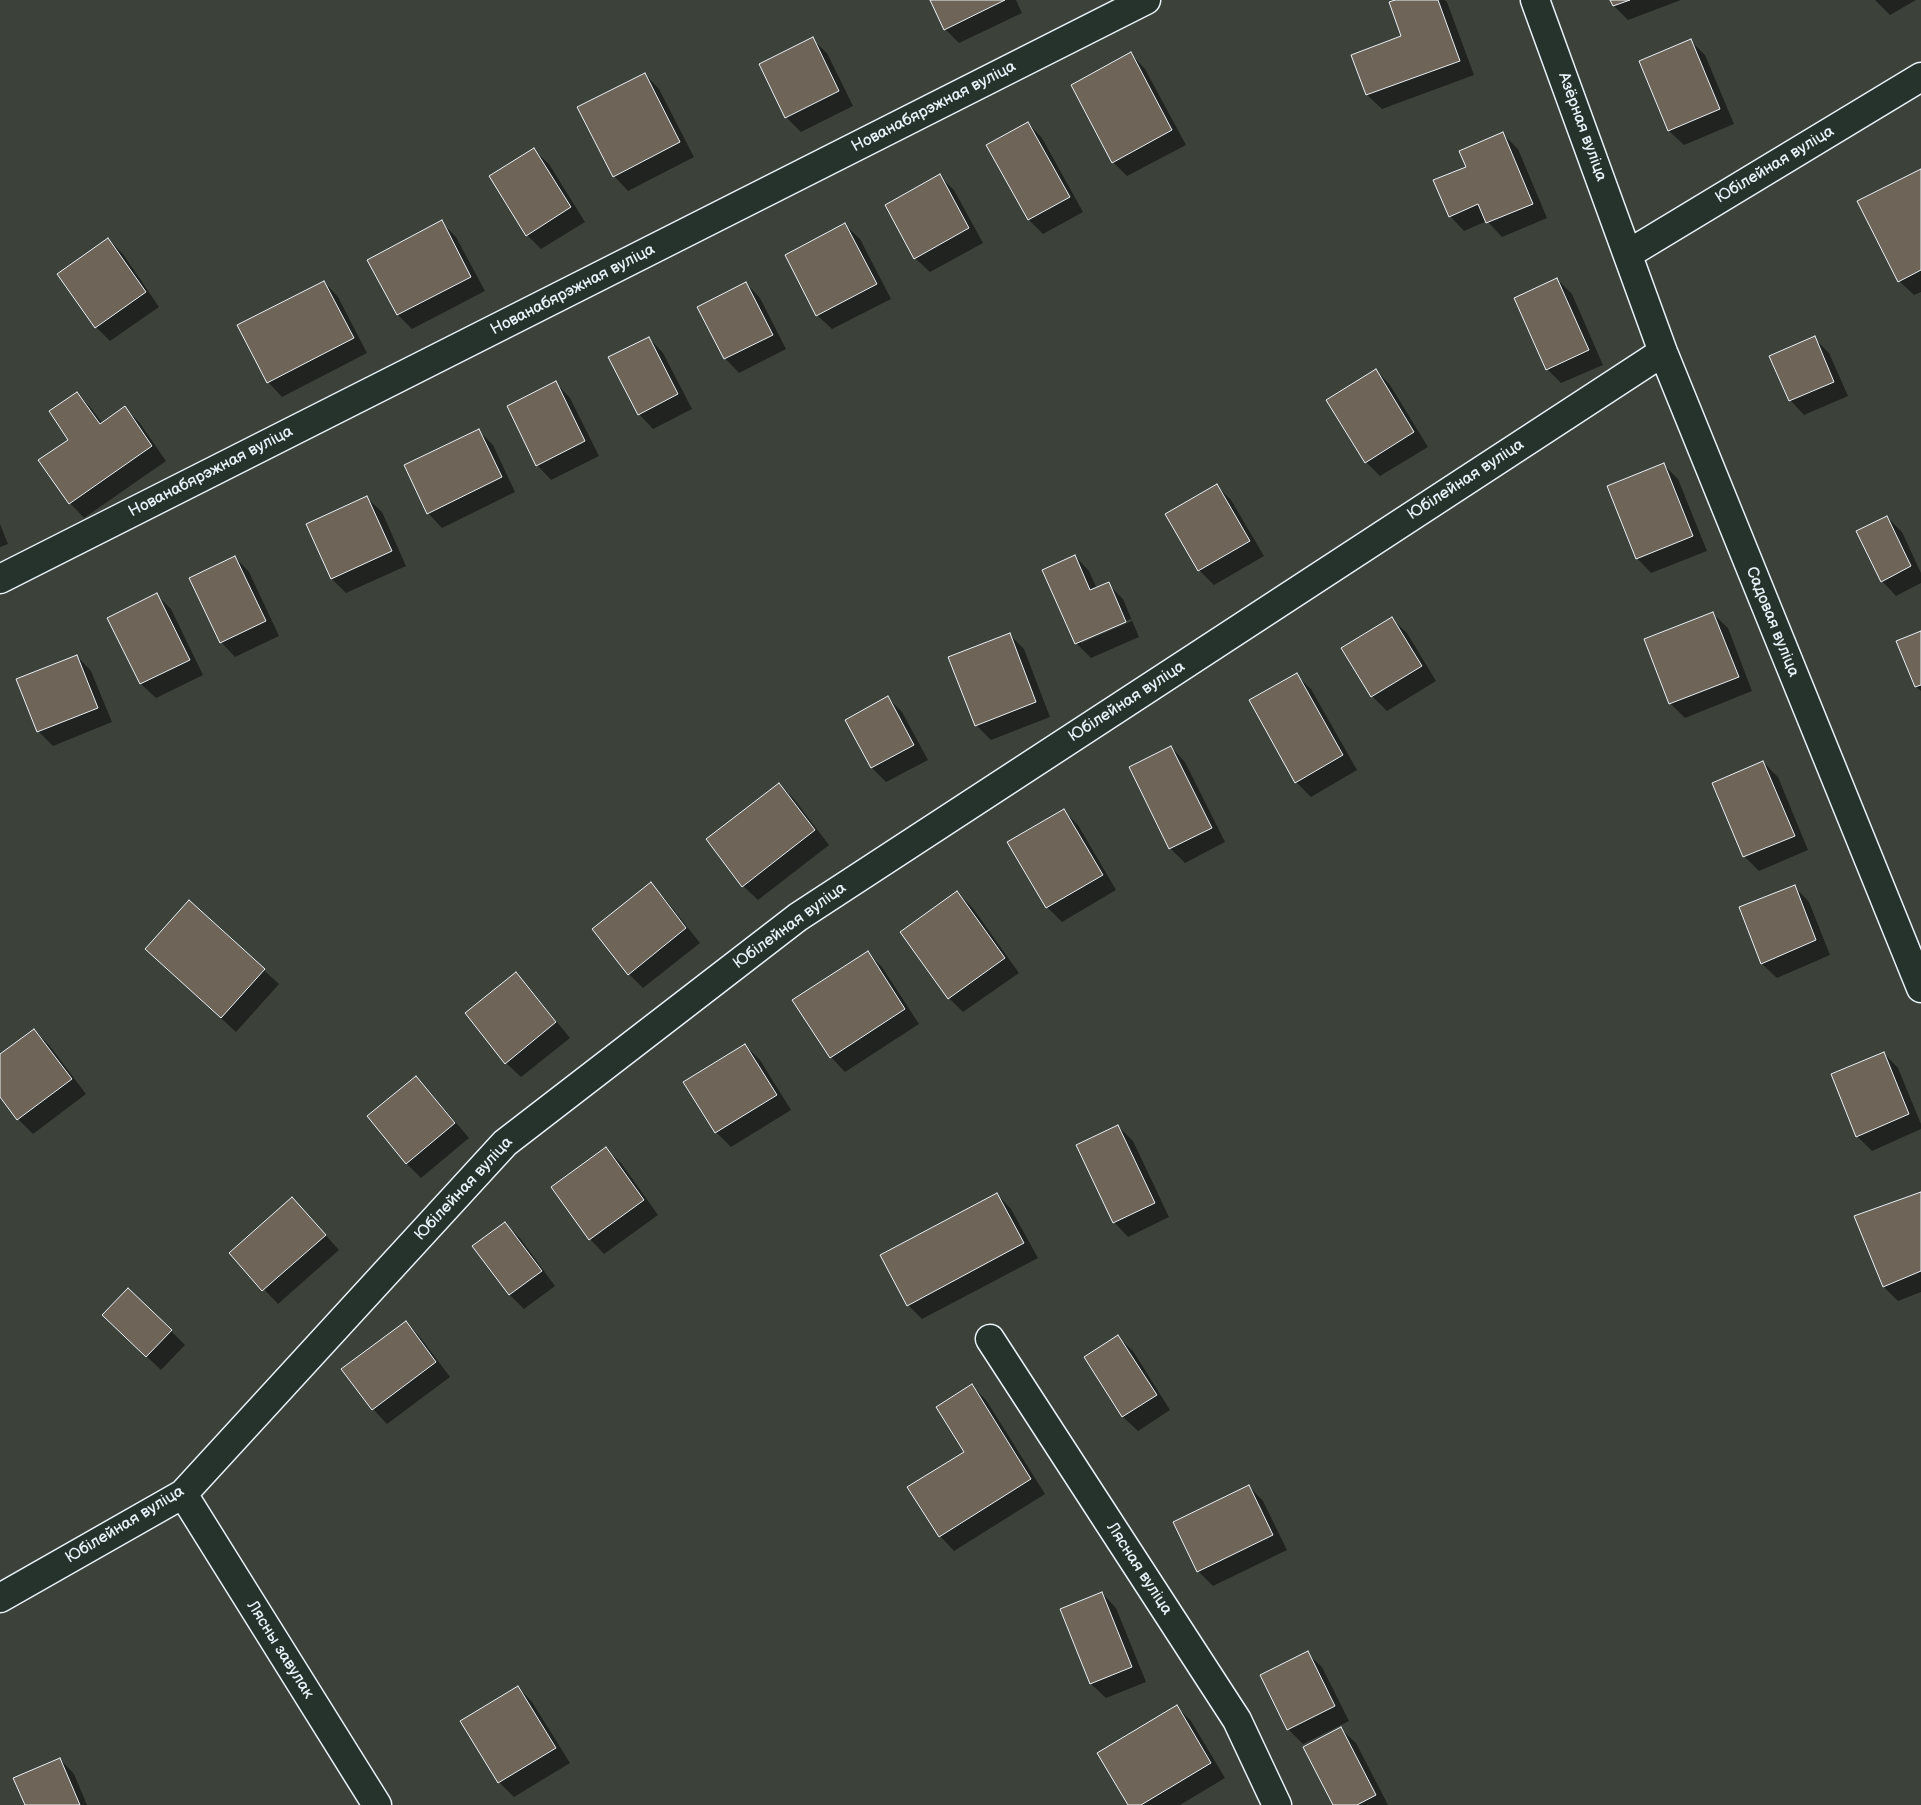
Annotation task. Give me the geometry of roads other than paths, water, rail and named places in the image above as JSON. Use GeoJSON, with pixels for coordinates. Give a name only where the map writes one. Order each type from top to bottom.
{"type":"FeatureCollection","features":[{"type":"Feature","properties":{"kind":"street","name":"Нованабярэжная вуліца"},"geometry":{"type":"LineString","coordinates":[[0,579],[1146,0]]}},
{"type":"Feature","properties":{"kind":"street","name":"Азёрная вуліца"},"geometry":{"type":"LineString","coordinates":[[1535,0],[1628,254]]}},
{"type":"Feature","properties":{"kind":"street","name":"Юбілейная вуліца"},"geometry":{"type":"LineString","coordinates":[[1628,254],[1921,77]]}},
{"type":"Feature","properties":{"kind":"street","name":"Садовая вуліца"},"geometry":{"type":"LineString","coordinates":[[1628,254],[1663,352],[1921,988]]}},
{"type":"Feature","properties":{"kind":"street","name":"Юбілейная вуліца"},"geometry":{"type":"LineString","coordinates":[[0,1598],[183,1494],[512,1137],[798,917],[1663,352]]}},
{"type":"Feature","properties":{"kind":"street","name":"Лясная вуліца"},"geometry":{"type":"LineString","coordinates":[[990,1339],[1237,1720],[1277,1805]]}},
{"type":"Feature","properties":{"kind":"street","name":"Лясны завулак"},"geometry":{"type":"LineString","coordinates":[[183,1494],[378,1805]]}}]}
